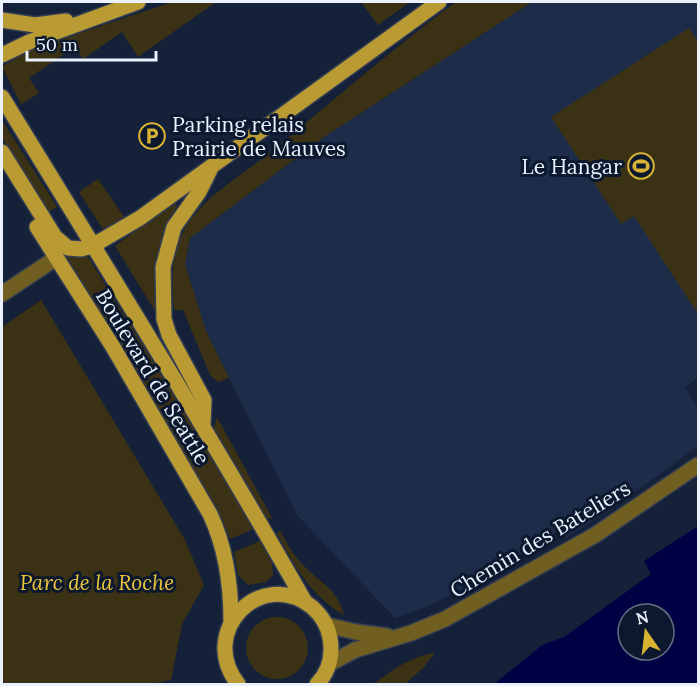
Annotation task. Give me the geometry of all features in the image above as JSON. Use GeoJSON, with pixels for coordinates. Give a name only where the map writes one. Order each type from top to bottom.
{"type":"FeatureCollection","features":[{"type":"Feature","properties":{"kind":"main road"},"geometry":{"type":"LineString","coordinates":[[2,55],[29,42],[138,2]]}},
{"type":"Feature","properties":{"kind":"main road"},"geometry":{"type":"LineString","coordinates":[[2,152],[55,237],[68,248],[81,249],[92,246],[140,218],[210,169],[439,2]]}},
{"type":"Feature","properties":{"kind":"main road"},"geometry":{"type":"LineString","coordinates":[[2,20],[35,25],[96,16]]}},
{"type":"Feature","properties":{"kind":"main road","name":"Boulevard de Seattle"},"geometry":{"type":"LineString","coordinates":[[2,97],[203,424],[305,602],[314,608],[326,625]]}},
{"type":"Feature","properties":{"kind":"main road","name":"Boulevard de Seattle"},"geometry":{"type":"LineString","coordinates":[[2,167],[56,258],[113,347],[210,514],[221,539],[227,570],[231,621],[224,644],[224,657],[227,667],[238,684]]}},
{"type":"Feature","properties":{"kind":"main road"},"geometry":{"type":"LineString","coordinates":[[203,424],[204,400],[169,335],[164,319],[163,267],[174,227],[199,192],[210,169]]}},
{"type":"Feature","properties":{"kind":"main road"},"geometry":{"type":"LineString","coordinates":[[231,621],[243,607],[260,598],[278,595],[305,602]]}},
{"type":"Feature","properties":{"kind":"main road"},"geometry":{"type":"LineString","coordinates":[[317,684],[329,664],[331,644],[326,625]]}},
{"type":"Feature","properties":{"kind":"street"},"geometry":{"type":"LineString","coordinates":[[2,294],[56,258]]}},
{"type":"Feature","properties":{"kind":"street","name":"Chemin des Bateliers"},"geometry":{"type":"LineString","coordinates":[[329,664],[355,650],[445,619],[595,535],[699,465]]}},
{"type":"Feature","properties":{"kind":"street","name":"Chemin des Bateliers"},"geometry":{"type":"LineString","coordinates":[[326,625],[364,634],[396,637]]}},
{"type":"Feature","properties":{"kind":"shaded area"},"geometry":{"type":"Polygon","coordinates":[[[532,2],[698,2],[698,377],[685,388],[698,408],[698,446],[617,505],[566,538],[561,529],[480,581],[423,608],[395,618],[297,515],[206,331],[185,264],[190,238],[324,137],[532,2]]]}},
{"type":"Feature","properties":{"kind":"shaded area"},"geometry":{"type":"Polygon","coordinates":[[[698,526],[698,684],[494,684],[542,645],[564,637],[651,574],[644,561],[698,526]]]}},
{"type":"Feature","properties":{"kind":"green space"},"geometry":{"type":"Polygon","coordinates":[[[172,2],[216,2],[138,57],[122,32],[83,59],[74,47],[29,78],[39,93],[21,104],[2,67],[27,51],[172,2]]]}},
{"type":"Feature","properties":{"kind":"green space"},"geometry":{"type":"Polygon","coordinates":[[[361,2],[410,2],[378,25],[361,2]]]}},
{"type":"Feature","properties":{"kind":"green space"},"geometry":{"type":"Polygon","coordinates":[[[456,2],[532,2],[324,137],[190,238],[185,264],[206,331],[229,378],[218,382],[210,375],[183,310],[174,310],[172,290],[174,259],[184,230],[200,208],[210,199],[383,58],[456,2]]]}},
{"type":"Feature","properties":{"kind":"green space","name":"Le Hangar"},"geometry":{"type":"Polygon","coordinates":[[[689,28],[698,42],[698,314],[634,216],[621,224],[551,117],[689,28]]]}},
{"type":"Feature","properties":{"kind":"green space"},"geometry":{"type":"Polygon","coordinates":[[[2,120],[57,207],[48,212],[2,138],[2,120]]]}},
{"type":"Feature","properties":{"kind":"green space"},"geometry":{"type":"Polygon","coordinates":[[[98,179],[125,218],[104,231],[79,192],[98,179]]]}},
{"type":"Feature","properties":{"kind":"green space"},"geometry":{"type":"Polygon","coordinates":[[[173,202],[177,206],[167,224],[155,264],[155,311],[115,246],[173,202]]]}},
{"type":"Feature","properties":{"kind":"green space"},"geometry":{"type":"Polygon","coordinates":[[[62,255],[88,257],[221,471],[254,529],[230,539],[217,508],[62,255]]]}},
{"type":"Feature","properties":{"kind":"green space","name":"Parc de la Roche"},"geometry":{"type":"Polygon","coordinates":[[[41,300],[185,540],[204,585],[182,624],[171,680],[149,684],[2,684],[2,327],[41,300]]]}},
{"type":"Feature","properties":{"kind":"green space"},"geometry":{"type":"Polygon","coordinates":[[[217,417],[272,518],[266,519],[217,436],[214,428],[217,417]]]}},
{"type":"Feature","properties":{"kind":"green space"},"geometry":{"type":"Polygon","coordinates":[[[280,531],[301,563],[333,593],[344,615],[322,599],[305,579],[277,533],[280,531]]]}},
{"type":"Feature","properties":{"kind":"green space"},"geometry":{"type":"Polygon","coordinates":[[[260,541],[272,563],[273,575],[266,582],[248,585],[238,575],[234,552],[260,541]]]}},
{"type":"Feature","properties":{"kind":"green space"},"geometry":{"type":"Polygon","coordinates":[[[277,617],[299,626],[308,648],[299,670],[277,679],[255,670],[246,648],[255,626],[277,617]]]}},
{"type":"Feature","properties":{"kind":"green space"},"geometry":{"type":"Polygon","coordinates":[[[435,653],[423,668],[405,684],[373,684],[409,661],[435,653]]]}},
{"type":"Feature","properties":{"kind":"place","name":"Parking relais Prairie de Mauves"},"geometry":{"type":"Point","coordinates":[152,136]}},
{"type":"Feature","properties":{"kind":"place","name":"Le Hangar"},"geometry":{"type":"Point","coordinates":[641,166]}}]}
